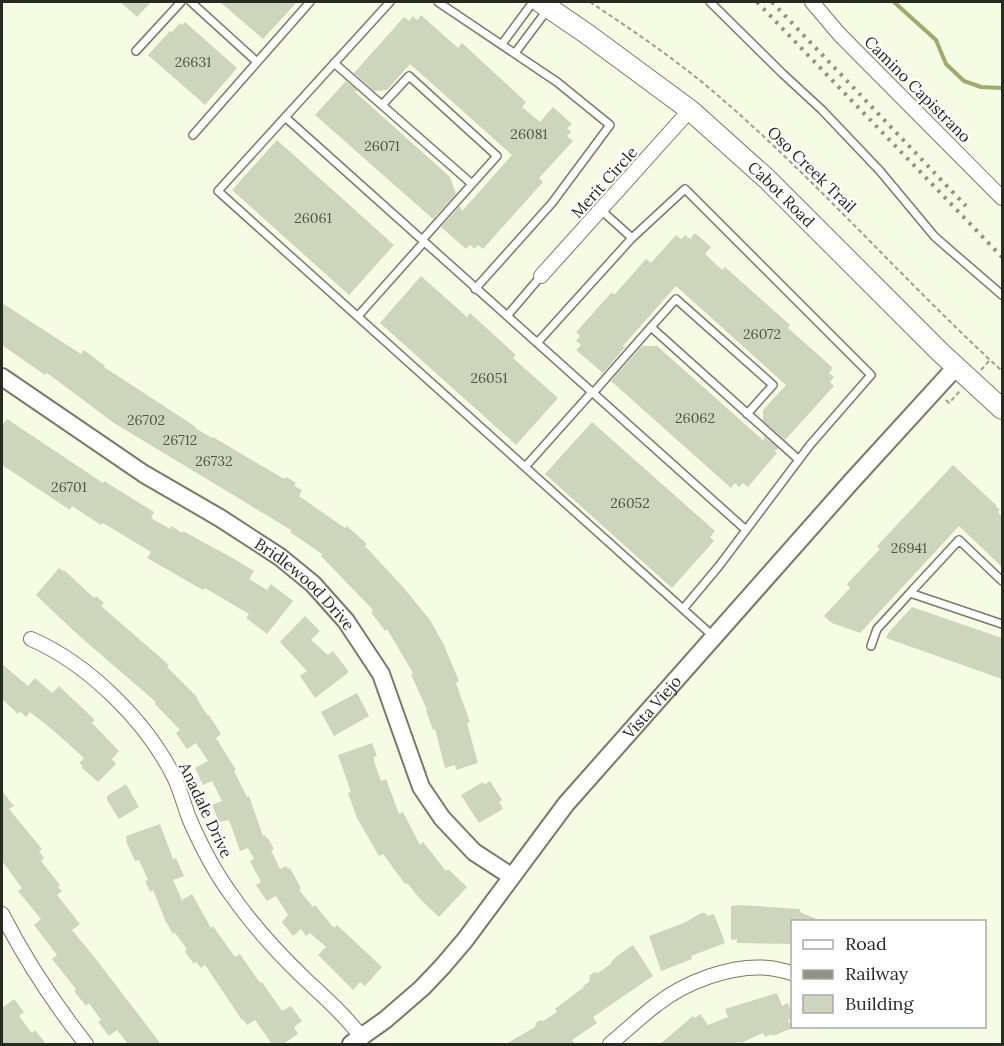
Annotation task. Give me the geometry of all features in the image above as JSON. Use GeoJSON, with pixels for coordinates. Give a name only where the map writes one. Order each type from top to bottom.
{"type":"FeatureCollection","features":[{"type":"Feature","properties":{"kind":"main road","name":"Cabot Road"},"geometry":{"type":"LineString","coordinates":[[541,4],[690,110],[767,179],[956,367],[1002,409]]}},
{"type":"Feature","properties":{"kind":"street","name":"Camino Capistrano"},"geometry":{"type":"LineString","coordinates":[[812,2],[840,35],[1002,198]]}},
{"type":"Feature","properties":{"kind":"street","name":"Merit Circle"},"geometry":{"type":"LineString","coordinates":[[541,276],[690,110]]}},
{"type":"Feature","properties":{"kind":"street","name":"Vista Viejo"},"geometry":{"type":"LineString","coordinates":[[356,1041],[385,1020],[435,974],[465,940],[566,804],[956,367]]}},
{"type":"Feature","properties":{"kind":"street","name":"Bridlewood Drive"},"geometry":{"type":"LineString","coordinates":[[2,377],[144,474],[220,518],[280,557],[313,584],[346,621],[381,674],[421,787],[442,818],[474,852],[511,876]]}},
{"type":"Feature","properties":{"kind":"street","name":"Anadale Drive"},"geometry":{"type":"LineString","coordinates":[[31,639],[54,649],[76,665],[130,713],[153,743],[175,779],[205,854],[233,897],[264,936],[303,978],[348,1019],[356,1041]]}},
{"type":"Feature","properties":{"kind":"street"},"geometry":{"type":"LineString","coordinates":[[2,914],[25,958],[54,1003],[86,1044]]}},
{"type":"Feature","properties":{"kind":"street"},"geometry":{"type":"LineString","coordinates":[[610,1044],[656,1005],[682,988],[713,976],[741,970],[768,968],[791,973]]}},
{"type":"Feature","properties":{"kind":"lane"},"geometry":{"type":"LineString","coordinates":[[136,51],[181,2]]}},
{"type":"Feature","properties":{"kind":"lane"},"geometry":{"type":"LineString","coordinates":[[191,2],[257,62]]}},
{"type":"Feature","properties":{"kind":"lane"},"geometry":{"type":"LineString","coordinates":[[193,135],[310,2]]}},
{"type":"Feature","properties":{"kind":"lane"},"geometry":{"type":"LineString","coordinates":[[390,2],[218,191],[714,638]]}},
{"type":"Feature","properties":{"kind":"lane"},"geometry":{"type":"LineString","coordinates":[[438,2],[557,82],[609,125],[552,203],[475,289]]}},
{"type":"Feature","properties":{"kind":"lane"},"geometry":{"type":"LineString","coordinates":[[711,2],[774,66],[822,110],[880,171],[935,237],[1002,295]]}},
{"type":"Feature","properties":{"kind":"lane"},"geometry":{"type":"LineString","coordinates":[[502,44],[541,4]]}},
{"type":"Feature","properties":{"kind":"lane"},"geometry":{"type":"LineString","coordinates":[[515,53],[541,4]]}},
{"type":"Feature","properties":{"kind":"lane"},"geometry":{"type":"LineString","coordinates":[[334,63],[472,184]]}},
{"type":"Feature","properties":{"kind":"lane"},"geometry":{"type":"LineString","coordinates":[[357,316],[497,156],[409,76],[382,105]]}},
{"type":"Feature","properties":{"kind":"lane"},"geometry":{"type":"LineString","coordinates":[[285,117],[746,530]]}},
{"type":"Feature","properties":{"kind":"lane"},"geometry":{"type":"LineString","coordinates":[[537,343],[632,238],[685,189],[871,375],[799,460],[683,609]]}},
{"type":"Feature","properties":{"kind":"lane"},"geometry":{"type":"LineString","coordinates":[[601,210],[632,238]]}},
{"type":"Feature","properties":{"kind":"lane"},"geometry":{"type":"LineString","coordinates":[[507,316],[541,276]]}},
{"type":"Feature","properties":{"kind":"lane"},"geometry":{"type":"LineString","coordinates":[[525,467],[676,299],[773,386],[747,414]]}},
{"type":"Feature","properties":{"kind":"lane"},"geometry":{"type":"LineString","coordinates":[[651,327],[799,460]]}},
{"type":"Feature","properties":{"kind":"lane"},"geometry":{"type":"LineString","coordinates":[[871,646],[877,629],[959,540],[1002,581]]}},
{"type":"Feature","properties":{"kind":"lane"},"geometry":{"type":"LineString","coordinates":[[910,593],[1002,624]]}},
{"type":"Feature","properties":{"kind":"path","name":"Oso Creek Trail"},"geometry":{"type":"LineString","coordinates":[[590,2],[647,41],[729,105],[1002,371]]}},
{"type":"Feature","properties":{"kind":"building"},"geometry":{"type":"Polygon","coordinates":[[[120,2],[151,2],[137,17],[120,2]]]}},
{"type":"Feature","properties":{"kind":"building"},"geometry":{"type":"Polygon","coordinates":[[[220,2],[297,2],[263,39],[220,2]]]}},
{"type":"Feature","properties":{"kind":"building"},"geometry":{"type":"Polygon","coordinates":[[[421,15],[458,48],[462,43],[526,102],[522,107],[540,122],[553,107],[572,124],[567,128],[571,132],[567,136],[573,141],[539,178],[543,182],[483,249],[478,245],[475,249],[470,245],[466,249],[441,227],[460,206],[462,211],[512,155],[410,64],[387,90],[374,91],[354,73],[404,17],[409,21],[413,16],[417,20],[421,15]]]}},
{"type":"Feature","properties":{"kind":"building"},"geometry":{"type":"Polygon","coordinates":[[[185,22],[237,68],[205,105],[148,55],[170,31],[172,32],[180,23],[182,25],[185,22]]]}},
{"type":"Feature","properties":{"kind":"building"},"geometry":{"type":"Polygon","coordinates":[[[346,81],[358,91],[354,91],[450,177],[456,194],[433,219],[315,115],[346,81]]]}},
{"type":"Feature","properties":{"kind":"building"},"geometry":{"type":"Polygon","coordinates":[[[277,140],[394,245],[349,295],[232,190],[277,140]]]}},
{"type":"Feature","properties":{"kind":"building"},"geometry":{"type":"Polygon","coordinates":[[[695,233],[711,247],[705,254],[722,270],[725,267],[790,325],[788,328],[833,368],[829,373],[834,377],[830,382],[834,386],[785,440],[763,421],[763,410],[786,385],[676,286],[622,347],[626,346],[603,373],[576,350],[581,345],[576,341],[580,336],[576,332],[612,292],[614,295],[646,259],[651,263],[676,235],[681,239],[685,235],[690,239],[695,233]]]}},
{"type":"Feature","properties":{"kind":"building"},"geometry":{"type":"Polygon","coordinates":[[[421,276],[467,317],[470,313],[516,355],[513,358],[558,398],[516,445],[380,323],[421,276]]]}},
{"type":"Feature","properties":{"kind":"building"},"geometry":{"type":"Polygon","coordinates":[[[2,303],[81,354],[84,350],[104,367],[195,428],[279,476],[296,483],[294,486],[302,490],[299,496],[345,528],[347,526],[367,544],[365,546],[430,620],[443,643],[459,681],[456,683],[470,722],[467,723],[478,763],[456,770],[455,765],[445,768],[435,729],[433,730],[411,674],[413,673],[387,629],[385,631],[371,612],[373,610],[321,556],[322,554],[290,532],[291,530],[114,423],[47,373],[45,375],[2,345],[2,303]]]}},
{"type":"Feature","properties":{"kind":"building"},"geometry":{"type":"Polygon","coordinates":[[[642,346],[657,346],[764,441],[764,436],[778,448],[775,451],[777,453],[748,487],[743,483],[739,487],[735,483],[731,488],[611,381],[642,346]]]}},
{"type":"Feature","properties":{"kind":"building"},"geometry":{"type":"Polygon","coordinates":[[[7,419],[103,483],[104,481],[154,512],[151,518],[170,529],[172,526],[182,533],[183,531],[236,560],[254,571],[249,579],[267,590],[271,584],[293,601],[267,634],[246,618],[249,614],[147,558],[151,552],[108,526],[102,523],[101,525],[72,506],[70,510],[2,465],[2,426],[7,419]]]}},
{"type":"Feature","properties":{"kind":"building"},"geometry":{"type":"Polygon","coordinates":[[[592,422],[715,531],[710,537],[714,541],[672,588],[545,474],[592,422]]]}},
{"type":"Feature","properties":{"kind":"building"},"geometry":{"type":"Polygon","coordinates":[[[953,465],[1000,510],[998,512],[1002,517],[1002,567],[959,526],[860,633],[832,623],[824,616],[850,588],[847,584],[880,549],[877,546],[953,465]]]}},
{"type":"Feature","properties":{"kind":"building"},"geometry":{"type":"Polygon","coordinates":[[[59,568],[94,598],[96,596],[104,603],[101,606],[169,665],[167,667],[198,698],[221,734],[216,738],[236,770],[234,771],[247,797],[249,796],[263,836],[268,838],[274,849],[271,850],[280,869],[286,866],[290,868],[301,888],[299,890],[313,907],[315,905],[334,928],[337,925],[382,967],[365,986],[360,982],[353,990],[318,955],[326,947],[310,933],[306,936],[301,929],[293,936],[282,922],[288,915],[276,896],[267,901],[256,885],[261,882],[250,861],[254,859],[248,848],[240,851],[229,820],[219,822],[212,805],[222,801],[212,781],[203,785],[195,768],[208,761],[196,743],[187,749],[176,733],[180,730],[155,704],[156,702],[77,634],[36,595],[59,568]]]}},
{"type":"Feature","properties":{"kind":"building"},"geometry":{"type":"Polygon","coordinates":[[[912,607],[1002,638],[1002,679],[886,638],[912,607]]]}},
{"type":"Feature","properties":{"kind":"building"},"geometry":{"type":"Polygon","coordinates":[[[305,616],[320,631],[311,640],[328,655],[333,651],[349,672],[315,698],[300,676],[307,671],[280,642],[305,616]]]}},
{"type":"Feature","properties":{"kind":"building"},"geometry":{"type":"Polygon","coordinates":[[[2,664],[28,686],[35,678],[52,693],[59,686],[95,720],[92,723],[119,751],[112,759],[116,764],[98,782],[81,767],[83,766],[79,763],[84,758],[54,731],[30,712],[26,717],[20,711],[18,714],[2,699],[2,664]]]}},
{"type":"Feature","properties":{"kind":"building"},"geometry":{"type":"Polygon","coordinates":[[[357,693],[369,716],[334,736],[321,712],[357,693]]]}},
{"type":"Feature","properties":{"kind":"building"},"geometry":{"type":"Polygon","coordinates":[[[372,743],[377,756],[374,757],[374,761],[381,781],[386,779],[399,814],[403,812],[420,845],[423,842],[446,871],[448,869],[467,887],[439,917],[407,883],[405,884],[383,854],[379,856],[357,818],[338,755],[372,743]]]}},
{"type":"Feature","properties":{"kind":"building"},"geometry":{"type":"Polygon","coordinates":[[[490,781],[502,800],[499,802],[503,809],[479,823],[461,795],[483,782],[484,785],[490,781]]]}},
{"type":"Feature","properties":{"kind":"building"},"geometry":{"type":"Polygon","coordinates":[[[126,784],[139,807],[119,819],[107,800],[107,796],[126,784]]]}},
{"type":"Feature","properties":{"kind":"building"},"geometry":{"type":"Polygon","coordinates":[[[2,791],[14,806],[9,809],[42,849],[39,851],[44,858],[41,861],[60,885],[58,887],[62,891],[57,895],[80,924],[72,930],[161,1044],[128,1044],[117,1030],[109,1036],[98,1022],[101,1020],[89,1003],[86,1006],[74,991],[76,989],[52,959],[57,955],[34,925],[41,919],[18,891],[22,888],[2,861],[2,791]]]}},
{"type":"Feature","properties":{"kind":"building"},"geometry":{"type":"Polygon","coordinates":[[[160,824],[173,859],[176,858],[184,876],[173,880],[182,900],[192,894],[211,928],[213,926],[235,957],[240,954],[282,1011],[291,1006],[302,1021],[294,1027],[298,1034],[283,1044],[272,1044],[255,1020],[247,1025],[242,1020],[205,965],[201,968],[196,962],[194,964],[185,952],[187,949],[175,933],[173,934],[165,920],[153,890],[150,892],[145,881],[148,880],[139,860],[135,861],[126,841],[126,836],[160,824]]]}},
{"type":"Feature","properties":{"kind":"building"},"geometry":{"type":"Polygon","coordinates":[[[731,906],[800,909],[800,912],[819,920],[791,920],[791,944],[737,943],[737,939],[731,940],[731,906]]]}},
{"type":"Feature","properties":{"kind":"building"},"geometry":{"type":"Polygon","coordinates":[[[701,913],[706,913],[707,916],[714,914],[725,943],[661,971],[649,936],[684,923],[701,913]]]}},
{"type":"Feature","properties":{"kind":"building"},"geometry":{"type":"Polygon","coordinates":[[[633,945],[653,976],[593,1017],[597,1023],[572,1040],[575,1044],[506,1044],[535,1027],[540,1020],[543,1021],[557,1012],[555,1009],[589,982],[590,975],[598,973],[633,945]]]}},
{"type":"Feature","properties":{"kind":"building"},"geometry":{"type":"Polygon","coordinates":[[[777,993],[782,1006],[788,1003],[791,1018],[788,1020],[792,1028],[773,1036],[772,1034],[765,1037],[763,1033],[741,1043],[660,1044],[693,1016],[695,1018],[700,1014],[708,1025],[728,1017],[725,1009],[777,993]]]}},
{"type":"Feature","properties":{"kind":"building"},"geometry":{"type":"Polygon","coordinates":[[[14,999],[24,1012],[19,1016],[32,1033],[35,1030],[46,1044],[2,1044],[2,1008],[14,999]]]}},
{"type":"Feature","properties":{"kind":"waterway"},"geometry":{"type":"LineString","coordinates":[[894,2],[936,40],[946,64],[964,81],[981,87],[1002,88]]}},
{"type":"Feature","properties":{"kind":"railway"},"geometry":{"type":"LineString","coordinates":[[757,2],[1002,257]]}},
{"type":"Feature","properties":{"kind":"railway"},"geometry":{"type":"LineString","coordinates":[[772,2],[966,206]]}}]}
